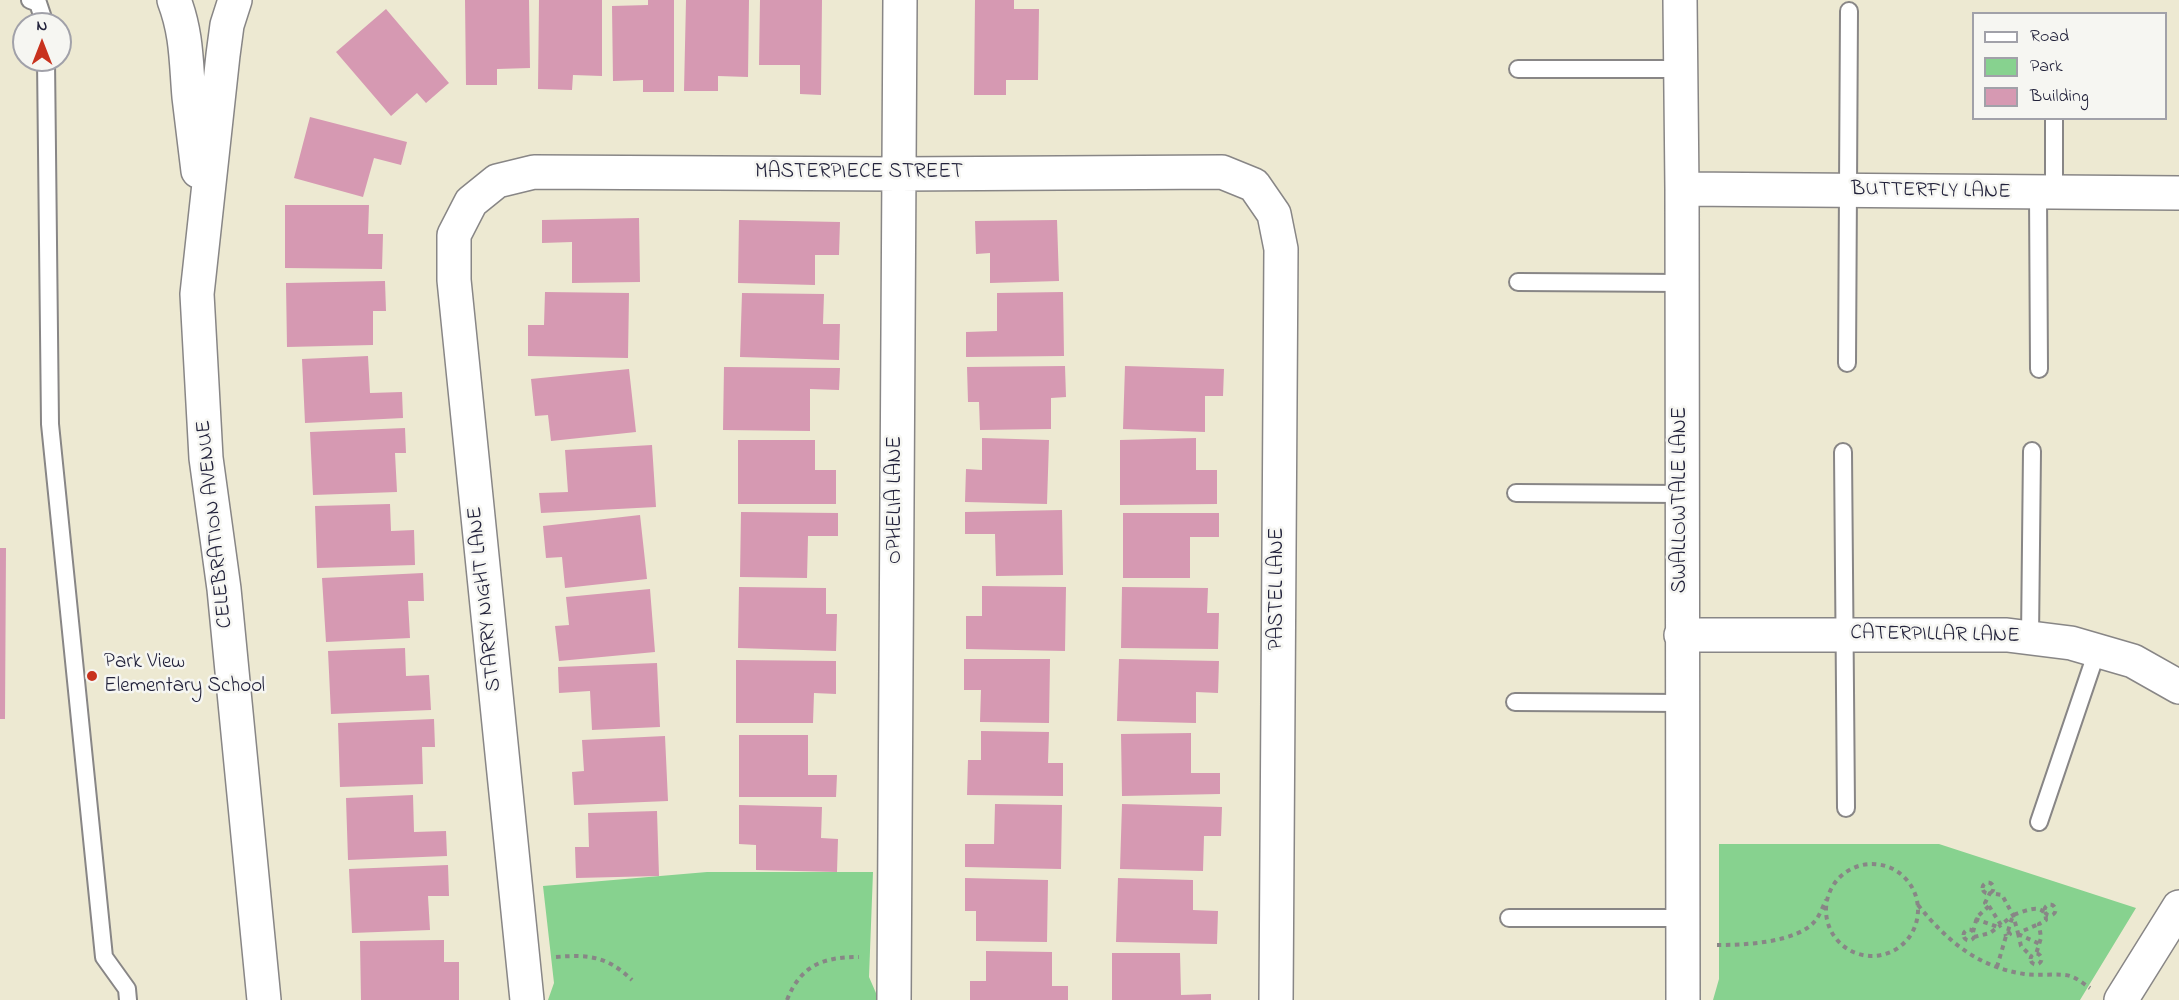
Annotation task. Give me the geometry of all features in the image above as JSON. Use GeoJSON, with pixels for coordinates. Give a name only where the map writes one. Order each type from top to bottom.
{"type":"FeatureCollection","features":[{"type":"Feature","properties":{"kind":"street","name":"CELEBRATION AVENUE"},"geometry":{"type":"LineString","coordinates":[[174,0],[183,24],[188,55],[189,94],[204,227]]}},
{"type":"Feature","properties":{"kind":"street","name":"CELEBRATION AVENUE"},"geometry":{"type":"LineString","coordinates":[[235,0],[227,25],[197,294],[206,458],[224,589],[264,1000]]}},
{"type":"Feature","properties":{"kind":"street","name":"OPHELIA LANE"},"geometry":{"type":"LineString","coordinates":[[894,1000],[900,0]]}},
{"type":"Feature","properties":{"kind":"street","name":"SWALLOWTALE LANE"},"geometry":{"type":"LineString","coordinates":[[1680,0],[1683,1000]]}},
{"type":"Feature","properties":{"kind":"street","name":"MASTERPIECE STREET"},"geometry":{"type":"LineString","coordinates":[[471,202],[497,181],[534,172],[898,174],[1222,172],[1254,185]]}},
{"type":"Feature","properties":{"kind":"street","name":"PASTEL LANE"},"geometry":{"type":"LineString","coordinates":[[1254,185],[1274,214],[1281,249],[1276,1000]]}},
{"type":"Feature","properties":{"kind":"street","name":"BUTTERFLY LANE"},"geometry":{"type":"LineString","coordinates":[[1682,189],[2179,193]]}},
{"type":"Feature","properties":{"kind":"street","name":"STARRY NIGHT LANE"},"geometry":{"type":"LineString","coordinates":[[471,202],[454,235],[454,280],[527,1000]]}},
{"type":"Feature","properties":{"kind":"street","name":"CATERPILLAR LANE"},"geometry":{"type":"LineString","coordinates":[[1682,634],[2007,635],[2071,644],[2133,661],[2179,687]]}},
{"type":"Feature","properties":{"kind":"street"},"geometry":{"type":"LineString","coordinates":[[2107,995],[2179,907]]}},
{"type":"Feature","properties":{"kind":"lane"},"geometry":{"type":"LineString","coordinates":[[30,0],[38,3],[41,12]]}},
{"type":"Feature","properties":{"kind":"lane"},"geometry":{"type":"LineString","coordinates":[[1847,363],[1849,11]]}},
{"type":"Feature","properties":{"kind":"lane"},"geometry":{"type":"LineString","coordinates":[[1518,69],[1681,69]]}},
{"type":"Feature","properties":{"kind":"lane"},"geometry":{"type":"LineString","coordinates":[[46,72],[50,424],[104,957],[127,989],[128,1000]]}},
{"type":"Feature","properties":{"kind":"lane"},"geometry":{"type":"LineString","coordinates":[[2040,369],[2046,193],[2054,120]]}},
{"type":"Feature","properties":{"kind":"lane"},"geometry":{"type":"LineString","coordinates":[[1518,282],[1682,284]]}},
{"type":"Feature","properties":{"kind":"lane"},"geometry":{"type":"LineString","coordinates":[[2030,638],[2032,451]]}},
{"type":"Feature","properties":{"kind":"lane"},"geometry":{"type":"LineString","coordinates":[[1844,452],[1846,808]]}},
{"type":"Feature","properties":{"kind":"lane"},"geometry":{"type":"LineString","coordinates":[[1516,493],[1682,494]]}},
{"type":"Feature","properties":{"kind":"lane"},"geometry":{"type":"LineString","coordinates":[[2040,822],[2097,651]]}},
{"type":"Feature","properties":{"kind":"lane"},"geometry":{"type":"LineString","coordinates":[[1515,702],[1682,703]]}},
{"type":"Feature","properties":{"kind":"lane"},"geometry":{"type":"LineString","coordinates":[[1509,918],[1683,932]]}},
{"type":"Feature","properties":{"kind":"path"},"geometry":{"type":"LineString","coordinates":[[1683,932],[1744,945],[1778,940],[1804,930],[1815,921],[1835,882],[1846,872],[1860,865],[1876,864],[1891,868],[1905,877],[1918,905],[1933,923],[1964,951],[1997,967],[2025,974],[2069,975],[2107,995]]}},
{"type":"Feature","properties":{"kind":"path"},"geometry":{"type":"LineString","coordinates":[[2000,926],[1985,903],[1985,899],[1990,894],[2002,895],[2013,915],[2021,946],[2034,955],[2040,944],[2042,933],[2040,924]]}},
{"type":"Feature","properties":{"kind":"path"},"geometry":{"type":"LineString","coordinates":[[1828,896],[1826,912],[1829,927],[1836,939],[1847,948],[1860,954],[1875,956],[1902,945],[1916,921],[1918,905]]}},
{"type":"Feature","properties":{"kind":"path"},"geometry":{"type":"LineString","coordinates":[[1989,906],[1976,920],[1973,934],[1990,933],[2013,915],[2036,908],[2045,913],[2046,920],[2018,933]]}},
{"type":"Feature","properties":{"kind":"path"},"geometry":{"type":"LineString","coordinates":[[1997,967],[2013,915]]}},
{"type":"Feature","properties":{"kind":"path"},"geometry":{"type":"LineString","coordinates":[[1976,920],[2000,926]]}},
{"type":"Feature","properties":{"kind":"path"},"geometry":{"type":"LineString","coordinates":[[2018,933],[2040,944]]}},
{"type":"Feature","properties":{"kind":"path"},"geometry":{"type":"LineString","coordinates":[[523,960],[567,956],[592,957],[606,960],[632,980]]}},
{"type":"Feature","properties":{"kind":"path"},"geometry":{"type":"LineString","coordinates":[[787,1000],[802,974],[816,963],[834,958],[894,957]]}},
{"type":"Feature","properties":{"kind":"green space"},"geometry":{"type":"Polygon","coordinates":[[[1719,844],[1939,844],[2136,908],[2080,1000],[1713,1000],[1719,979],[1719,844]]]}},
{"type":"Feature","properties":{"kind":"green space"},"geometry":{"type":"Polygon","coordinates":[[[707,872],[873,872],[869,977],[879,1000],[548,1000],[554,983],[543,886],[707,872]]]}},
{"type":"Feature","properties":{"kind":"building"},"geometry":{"type":"Polygon","coordinates":[[[465,0],[529,0],[530,68],[497,69],[497,85],[466,85],[465,0]]]}},
{"type":"Feature","properties":{"kind":"building"},"geometry":{"type":"Polygon","coordinates":[[[539,0],[602,0],[602,76],[573,75],[572,90],[538,89],[539,0]]]}},
{"type":"Feature","properties":{"kind":"building"},"geometry":{"type":"Polygon","coordinates":[[[648,0],[674,0],[674,92],[643,92],[643,80],[613,81],[612,6],[648,5],[648,0]]]}},
{"type":"Feature","properties":{"kind":"building"},"geometry":{"type":"Polygon","coordinates":[[[686,0],[749,0],[748,77],[718,76],[718,91],[684,91],[686,0]]]}},
{"type":"Feature","properties":{"kind":"building"},"geometry":{"type":"Polygon","coordinates":[[[760,0],[822,0],[821,95],[800,94],[800,65],[759,65],[760,0]]]}},
{"type":"Feature","properties":{"kind":"building"},"geometry":{"type":"Polygon","coordinates":[[[975,0],[1014,0],[1014,9],[1039,9],[1038,80],[1006,80],[1006,95],[974,95],[975,0]]]}},
{"type":"Feature","properties":{"kind":"building"},"geometry":{"type":"Polygon","coordinates":[[[386,9],[449,83],[426,103],[417,93],[391,116],[336,52],[386,9]]]}},
{"type":"Feature","properties":{"kind":"building"},"geometry":{"type":"Polygon","coordinates":[[[310,117],[407,142],[401,165],[374,158],[363,197],[294,178],[310,117]]]}},
{"type":"Feature","properties":{"kind":"building"},"geometry":{"type":"Polygon","coordinates":[[[285,205],[369,205],[368,234],[383,234],[382,269],[285,268],[285,205]]]}},
{"type":"Feature","properties":{"kind":"building"},"geometry":{"type":"Polygon","coordinates":[[[639,218],[640,282],[572,283],[572,242],[542,243],[542,220],[639,218]]]}},
{"type":"Feature","properties":{"kind":"building"},"geometry":{"type":"Polygon","coordinates":[[[739,220],[840,222],[839,255],[815,255],[815,285],[738,283],[739,220]]]}},
{"type":"Feature","properties":{"kind":"building"},"geometry":{"type":"Polygon","coordinates":[[[1057,220],[1059,281],[990,283],[990,253],[976,254],[975,221],[1057,220]]]}},
{"type":"Feature","properties":{"kind":"building"},"geometry":{"type":"Polygon","coordinates":[[[385,281],[386,311],[373,311],[373,345],[287,347],[286,283],[385,281]]]}},
{"type":"Feature","properties":{"kind":"building"},"geometry":{"type":"Polygon","coordinates":[[[545,292],[629,293],[628,358],[528,356],[528,325],[544,325],[545,292]]]}},
{"type":"Feature","properties":{"kind":"building"},"geometry":{"type":"Polygon","coordinates":[[[1063,292],[1064,356],[966,357],[966,332],[997,331],[997,293],[1063,292]]]}},
{"type":"Feature","properties":{"kind":"building"},"geometry":{"type":"Polygon","coordinates":[[[742,293],[824,294],[823,324],[840,324],[839,360],[740,357],[742,293]]]}},
{"type":"Feature","properties":{"kind":"building"},"geometry":{"type":"Polygon","coordinates":[[[368,356],[370,393],[402,392],[403,418],[305,423],[302,359],[368,356]]]}},
{"type":"Feature","properties":{"kind":"building"},"geometry":{"type":"Polygon","coordinates":[[[1065,366],[1066,397],[1051,398],[1051,429],[980,430],[979,402],[968,402],[967,367],[1065,366]]]}},
{"type":"Feature","properties":{"kind":"building"},"geometry":{"type":"Polygon","coordinates":[[[1125,366],[1224,369],[1223,396],[1205,396],[1205,432],[1123,429],[1125,366]]]}},
{"type":"Feature","properties":{"kind":"building"},"geometry":{"type":"Polygon","coordinates":[[[724,367],[840,368],[839,390],[810,389],[810,431],[723,430],[724,367]]]}},
{"type":"Feature","properties":{"kind":"building"},"geometry":{"type":"Polygon","coordinates":[[[629,369],[636,432],[551,441],[548,415],[535,416],[531,379],[629,369]]]}},
{"type":"Feature","properties":{"kind":"building"},"geometry":{"type":"Polygon","coordinates":[[[405,428],[406,453],[395,453],[397,492],[313,495],[310,432],[405,428]]]}},
{"type":"Feature","properties":{"kind":"building"},"geometry":{"type":"Polygon","coordinates":[[[982,438],[1049,440],[1047,504],[965,502],[966,469],[982,470],[982,438]]]}},
{"type":"Feature","properties":{"kind":"building"},"geometry":{"type":"Polygon","coordinates":[[[1196,438],[1196,470],[1217,470],[1217,504],[1120,505],[1120,440],[1196,438]]]}},
{"type":"Feature","properties":{"kind":"building"},"geometry":{"type":"Polygon","coordinates":[[[738,440],[815,440],[815,470],[836,470],[836,504],[738,504],[738,440]]]}},
{"type":"Feature","properties":{"kind":"building"},"geometry":{"type":"Polygon","coordinates":[[[652,445],[656,507],[541,513],[539,493],[568,492],[565,450],[652,445]]]}},
{"type":"Feature","properties":{"kind":"building"},"geometry":{"type":"Polygon","coordinates":[[[390,504],[391,531],[414,530],[415,565],[317,568],[315,506],[390,504]]]}},
{"type":"Feature","properties":{"kind":"building"},"geometry":{"type":"Polygon","coordinates":[[[1062,510],[1063,575],[996,576],[995,534],[965,534],[965,512],[1062,510]]]}},
{"type":"Feature","properties":{"kind":"building"},"geometry":{"type":"Polygon","coordinates":[[[741,512],[838,513],[838,536],[808,536],[807,578],[740,577],[741,512]]]}},
{"type":"Feature","properties":{"kind":"building"},"geometry":{"type":"Polygon","coordinates":[[[1123,513],[1219,513],[1219,537],[1190,537],[1190,578],[1123,578],[1123,513]]]}},
{"type":"Feature","properties":{"kind":"building"},"geometry":{"type":"Polygon","coordinates":[[[640,515],[647,579],[565,588],[562,557],[546,558],[543,526],[640,515]]]}},
{"type":"Feature","properties":{"kind":"building"},"geometry":{"type":"Polygon","coordinates":[[[0,548],[6,548],[5,719],[0,719],[0,548]]]}},
{"type":"Feature","properties":{"kind":"building"},"geometry":{"type":"Polygon","coordinates":[[[423,573],[424,601],[408,601],[410,638],[326,642],[322,578],[423,573]]]}},
{"type":"Feature","properties":{"kind":"building"},"geometry":{"type":"Polygon","coordinates":[[[982,586],[1066,587],[1065,651],[966,649],[966,616],[982,616],[982,586]]]}},
{"type":"Feature","properties":{"kind":"building"},"geometry":{"type":"Polygon","coordinates":[[[739,587],[826,588],[826,614],[837,614],[836,651],[738,648],[739,587]]]}},
{"type":"Feature","properties":{"kind":"building"},"geometry":{"type":"Polygon","coordinates":[[[1122,587],[1208,588],[1207,613],[1219,613],[1218,649],[1121,648],[1122,587]]]}},
{"type":"Feature","properties":{"kind":"building"},"geometry":{"type":"Polygon","coordinates":[[[650,589],[655,652],[559,661],[555,626],[569,625],[566,597],[650,589]]]}},
{"type":"Feature","properties":{"kind":"building"},"geometry":{"type":"Polygon","coordinates":[[[405,648],[406,676],[429,675],[431,710],[331,714],[328,651],[405,648]]]}},
{"type":"Feature","properties":{"kind":"building"},"geometry":{"type":"Polygon","coordinates":[[[964,659],[1050,659],[1049,723],[980,722],[981,690],[964,690],[964,659]]]}},
{"type":"Feature","properties":{"kind":"building"},"geometry":{"type":"Polygon","coordinates":[[[1119,659],[1219,661],[1218,693],[1196,692],[1196,723],[1117,721],[1119,659]]]}},
{"type":"Feature","properties":{"kind":"building"},"geometry":{"type":"Polygon","coordinates":[[[736,660],[836,661],[836,694],[814,693],[813,723],[736,723],[736,660]]]}},
{"type":"Feature","properties":{"kind":"building"},"geometry":{"type":"Polygon","coordinates":[[[657,663],[660,727],[592,730],[590,691],[559,693],[558,667],[657,663]]]}},
{"type":"Feature","properties":{"kind":"building"},"geometry":{"type":"Polygon","coordinates":[[[434,719],[435,747],[422,747],[423,784],[340,787],[338,723],[434,719]]]}},
{"type":"Feature","properties":{"kind":"building"},"geometry":{"type":"Polygon","coordinates":[[[981,731],[1049,732],[1048,763],[1063,763],[1063,796],[967,795],[968,760],[981,760],[981,731]]]}},
{"type":"Feature","properties":{"kind":"building"},"geometry":{"type":"Polygon","coordinates":[[[1191,733],[1191,773],[1220,773],[1220,794],[1122,796],[1121,734],[1191,733]]]}},
{"type":"Feature","properties":{"kind":"building"},"geometry":{"type":"Polygon","coordinates":[[[739,735],[808,735],[808,775],[837,775],[836,797],[739,797],[739,735]]]}},
{"type":"Feature","properties":{"kind":"building"},"geometry":{"type":"Polygon","coordinates":[[[665,736],[668,801],[574,805],[572,772],[584,771],[582,740],[665,736]]]}},
{"type":"Feature","properties":{"kind":"building"},"geometry":{"type":"Polygon","coordinates":[[[413,795],[414,832],[446,831],[447,856],[348,860],[346,798],[413,795]]]}},
{"type":"Feature","properties":{"kind":"building"},"geometry":{"type":"Polygon","coordinates":[[[995,804],[1062,805],[1061,869],[965,867],[965,844],[994,844],[995,804]]]}},
{"type":"Feature","properties":{"kind":"building"},"geometry":{"type":"Polygon","coordinates":[[[1122,804],[1222,807],[1221,836],[1204,836],[1203,871],[1120,869],[1122,804]]]}},
{"type":"Feature","properties":{"kind":"building"},"geometry":{"type":"Polygon","coordinates":[[[739,805],[822,807],[821,838],[838,839],[837,872],[756,870],[756,845],[739,844],[739,805]]]}},
{"type":"Feature","properties":{"kind":"building"},"geometry":{"type":"Polygon","coordinates":[[[657,811],[659,876],[576,878],[575,847],[589,847],[588,813],[657,811]]]}},
{"type":"Feature","properties":{"kind":"building"},"geometry":{"type":"Polygon","coordinates":[[[448,865],[449,896],[428,896],[430,930],[352,933],[349,869],[448,865]]]}},
{"type":"Feature","properties":{"kind":"building"},"geometry":{"type":"Polygon","coordinates":[[[965,878],[1048,880],[1047,942],[976,941],[976,911],[965,911],[965,878]]]}},
{"type":"Feature","properties":{"kind":"building"},"geometry":{"type":"Polygon","coordinates":[[[1118,878],[1193,880],[1193,910],[1218,911],[1217,944],[1116,942],[1118,878]]]}},
{"type":"Feature","properties":{"kind":"building"},"geometry":{"type":"Polygon","coordinates":[[[444,940],[444,962],[459,962],[459,1000],[361,1000],[360,941],[444,940]]]}},
{"type":"Feature","properties":{"kind":"building"},"geometry":{"type":"Polygon","coordinates":[[[986,951],[1052,952],[1052,986],[1068,986],[1068,1000],[970,1000],[970,981],[986,981],[986,951]]]}},
{"type":"Feature","properties":{"kind":"building"},"geometry":{"type":"Polygon","coordinates":[[[1112,953],[1180,953],[1181,995],[1211,994],[1211,1000],[1112,1000],[1112,953]]]}},
{"type":"Feature","properties":{"kind":"place","name":"Park View Elementary School"},"geometry":{"type":"Point","coordinates":[92,676]}}]}
